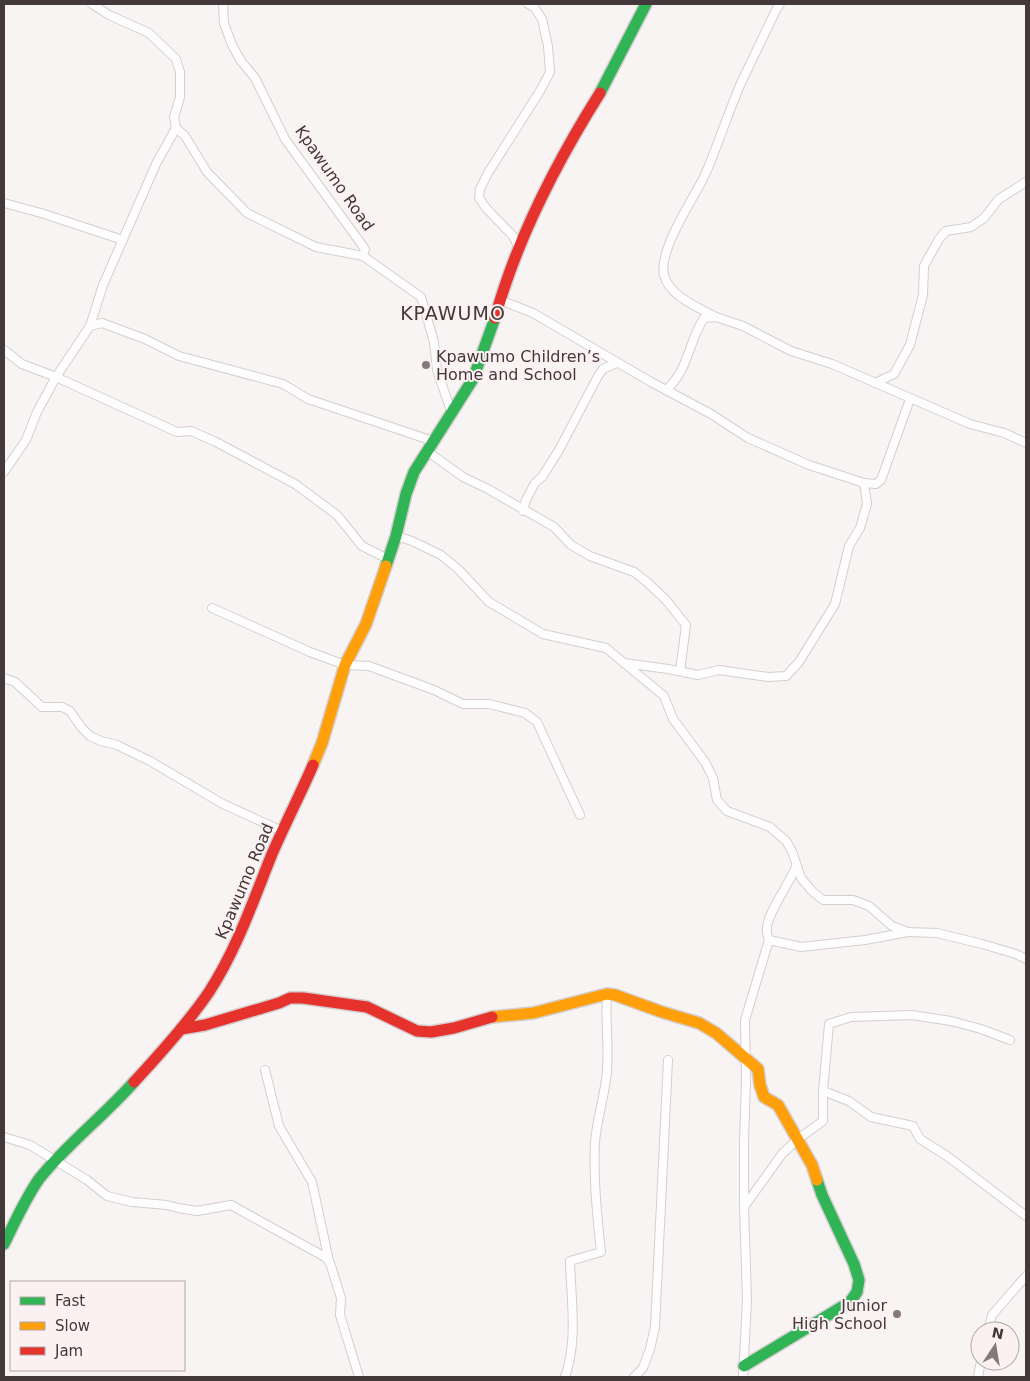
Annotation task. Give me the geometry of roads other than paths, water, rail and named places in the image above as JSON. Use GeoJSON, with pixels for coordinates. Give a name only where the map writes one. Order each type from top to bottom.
{"type":"FeatureCollection","features":[{"type":"Feature","properties":{"kind":"street"},"geometry":{"type":"LineString","coordinates":[[92,4],[109,15],[149,33],[176,58],[180,72],[180,97],[174,117],[176,128],[185,136],[207,172],[247,213],[316,247],[363,256]]}},
{"type":"Feature","properties":{"kind":"street","name":"Kpawumo Road"},"geometry":{"type":"LineString","coordinates":[[223,4],[224,23],[241,62],[255,78],[285,139],[365,249],[363,256],[421,297],[434,342],[437,370],[451,411]]}},
{"type":"Feature","properties":{"kind":"street"},"geometry":{"type":"LineString","coordinates":[[519,248],[513,236],[479,198],[480,189],[488,173],[540,92],[550,72],[548,46],[542,19],[534,6],[528,4]]}},
{"type":"Feature","properties":{"kind":"street","name":"Kpawumo Road"},"geometry":{"type":"LineString","coordinates":[[4,1244],[26,1200],[39,1180],[56,1160],[120,1098],[181,1029],[208,993],[229,956],[250,913],[282,831],[301,793],[322,743],[345,665],[366,624],[396,536],[406,494],[414,472],[472,379],[491,333],[500,300],[519,248],[541,198],[607,81],[646,4]]}},
{"type":"Feature","properties":{"kind":"street"},"geometry":{"type":"LineString","coordinates":[[780,4],[741,83],[704,176],[694,192],[673,237],[666,255],[664,275],[673,291],[716,317],[743,326],[791,351],[832,364],[970,424],[1004,433],[1026,443]]}},
{"type":"Feature","properties":{"kind":"street"},"geometry":{"type":"LineString","coordinates":[[4,472],[26,440],[37,412],[56,377],[90,326],[102,285],[156,164],[176,128]]}},
{"type":"Feature","properties":{"kind":"street"},"geometry":{"type":"LineString","coordinates":[[875,383],[894,374],[910,345],[923,295],[924,266],[939,239],[946,231],[970,227],[984,218],[999,199],[1026,182]]}},
{"type":"Feature","properties":{"kind":"street"},"geometry":{"type":"LineString","coordinates":[[4,203],[123,240]]}},
{"type":"Feature","properties":{"kind":"street"},"geometry":{"type":"LineString","coordinates":[[500,300],[533,313],[617,363],[711,414],[748,438],[809,466],[864,483],[876,484],[881,480],[910,399]]}},
{"type":"Feature","properties":{"kind":"street"},"geometry":{"type":"LineString","coordinates":[[666,390],[676,381],[701,322],[704,318],[716,317]]}},
{"type":"Feature","properties":{"kind":"street"},"geometry":{"type":"LineString","coordinates":[[90,326],[102,323],[145,339],[179,356],[283,384],[308,398],[433,441]]}},
{"type":"Feature","properties":{"kind":"street"},"geometry":{"type":"LineString","coordinates":[[4,350],[22,364],[56,377],[178,432],[191,431],[216,442],[287,480],[337,515],[362,546],[388,558]]}},
{"type":"Feature","properties":{"kind":"street"},"geometry":{"type":"LineString","coordinates":[[524,510],[526,500],[535,482],[542,477],[559,450],[598,376],[603,369],[617,363]]}},
{"type":"Feature","properties":{"kind":"street"},"geometry":{"type":"LineString","coordinates":[[427,451],[463,477],[488,489],[554,527],[572,545],[590,556],[634,572],[647,582],[666,600],[686,625],[680,671]]}},
{"type":"Feature","properties":{"kind":"street"},"geometry":{"type":"LineString","coordinates":[[624,663],[698,675],[719,670],[768,676],[786,676],[799,662],[835,604],[849,546],[860,528],[867,504],[864,483]]}},
{"type":"Feature","properties":{"kind":"street"},"geometry":{"type":"LineString","coordinates":[[396,536],[412,541],[441,555],[458,569],[489,602],[543,634],[606,648],[664,696],[673,719],[704,762],[713,778],[717,800],[727,811],[770,827],[786,841],[792,850],[801,878],[812,891],[823,900],[853,900],[869,906],[892,926],[908,932]]}},
{"type":"Feature","properties":{"kind":"street"},"geometry":{"type":"LineString","coordinates":[[212,608],[310,652],[345,665],[369,666],[434,690],[463,704],[488,704],[525,713],[537,722],[580,815]]}},
{"type":"Feature","properties":{"kind":"street"},"geometry":{"type":"LineString","coordinates":[[4,678],[14,682],[42,707],[62,707],[70,711],[90,736],[117,745],[150,761],[224,804],[282,831]]}},
{"type":"Feature","properties":{"kind":"street"},"geometry":{"type":"LineString","coordinates":[[744,1372],[747,1300],[744,1207],[745,1020],[769,940],[766,928],[775,905],[790,882],[796,867]]}},
{"type":"Feature","properties":{"kind":"street"},"geometry":{"type":"LineString","coordinates":[[769,940],[801,947],[866,940],[908,932],[937,933],[982,944],[1016,954],[1026,959]]}},
{"type":"Feature","properties":{"kind":"street"},"geometry":{"type":"LineString","coordinates":[[1016,954],[1026,950]]}},
{"type":"Feature","properties":{"kind":"street"},"geometry":{"type":"LineString","coordinates":[[181,1029],[205,1025],[290,998],[303,998],[367,1007],[417,1031],[432,1032],[454,1028],[491,1017],[533,1013],[607,994],[616,995],[699,1023],[716,1033],[758,1070],[764,1097],[778,1106],[798,1139],[812,1165],[822,1195],[854,1264],[859,1280],[857,1292],[850,1302],[744,1372]]}},
{"type":"Feature","properties":{"kind":"street"},"geometry":{"type":"LineString","coordinates":[[565,1377],[571,1363],[570,1261],[602,1252],[597,1217],[595,1141],[607,1069],[607,994]]}},
{"type":"Feature","properties":{"kind":"street"},"geometry":{"type":"LineString","coordinates":[[744,1207],[782,1154],[798,1139],[823,1121],[823,1091],[829,1024],[851,1017],[912,1015],[951,1021],[981,1029],[1010,1040]]}},
{"type":"Feature","properties":{"kind":"street"},"geometry":{"type":"LineString","coordinates":[[634,1377],[643,1368],[655,1327],[668,1060]]}},
{"type":"Feature","properties":{"kind":"street"},"geometry":{"type":"LineString","coordinates":[[265,1070],[279,1126],[312,1182],[330,1262],[341,1298],[340,1315],[359,1377]]}},
{"type":"Feature","properties":{"kind":"street"},"geometry":{"type":"LineString","coordinates":[[823,1091],[849,1101],[871,1117],[913,1126],[920,1139],[947,1156],[1026,1216]]}},
{"type":"Feature","properties":{"kind":"street"},"geometry":{"type":"LineString","coordinates":[[4,1137],[30,1144],[88,1180],[107,1196],[132,1202],[167,1204],[197,1211],[231,1205],[330,1262]]}},
{"type":"Feature","properties":{"kind":"street"},"geometry":{"type":"LineString","coordinates":[[990,1321],[992,1315],[1026,1276]]}},
{"type":"Feature","properties":{"kind":"place","name":"Kpawumo Children’s Home and School"},"geometry":{"type":"Point","coordinates":[426,365]}},
{"type":"Feature","properties":{"kind":"place","name":"Junior High School"},"geometry":{"type":"Point","coordinates":[897,1314]}},
{"type":"Feature","properties":{"kind":"district","name":"KPAWUMO"},"geometry":{"type":"Point","coordinates":[453,313]}}]}
